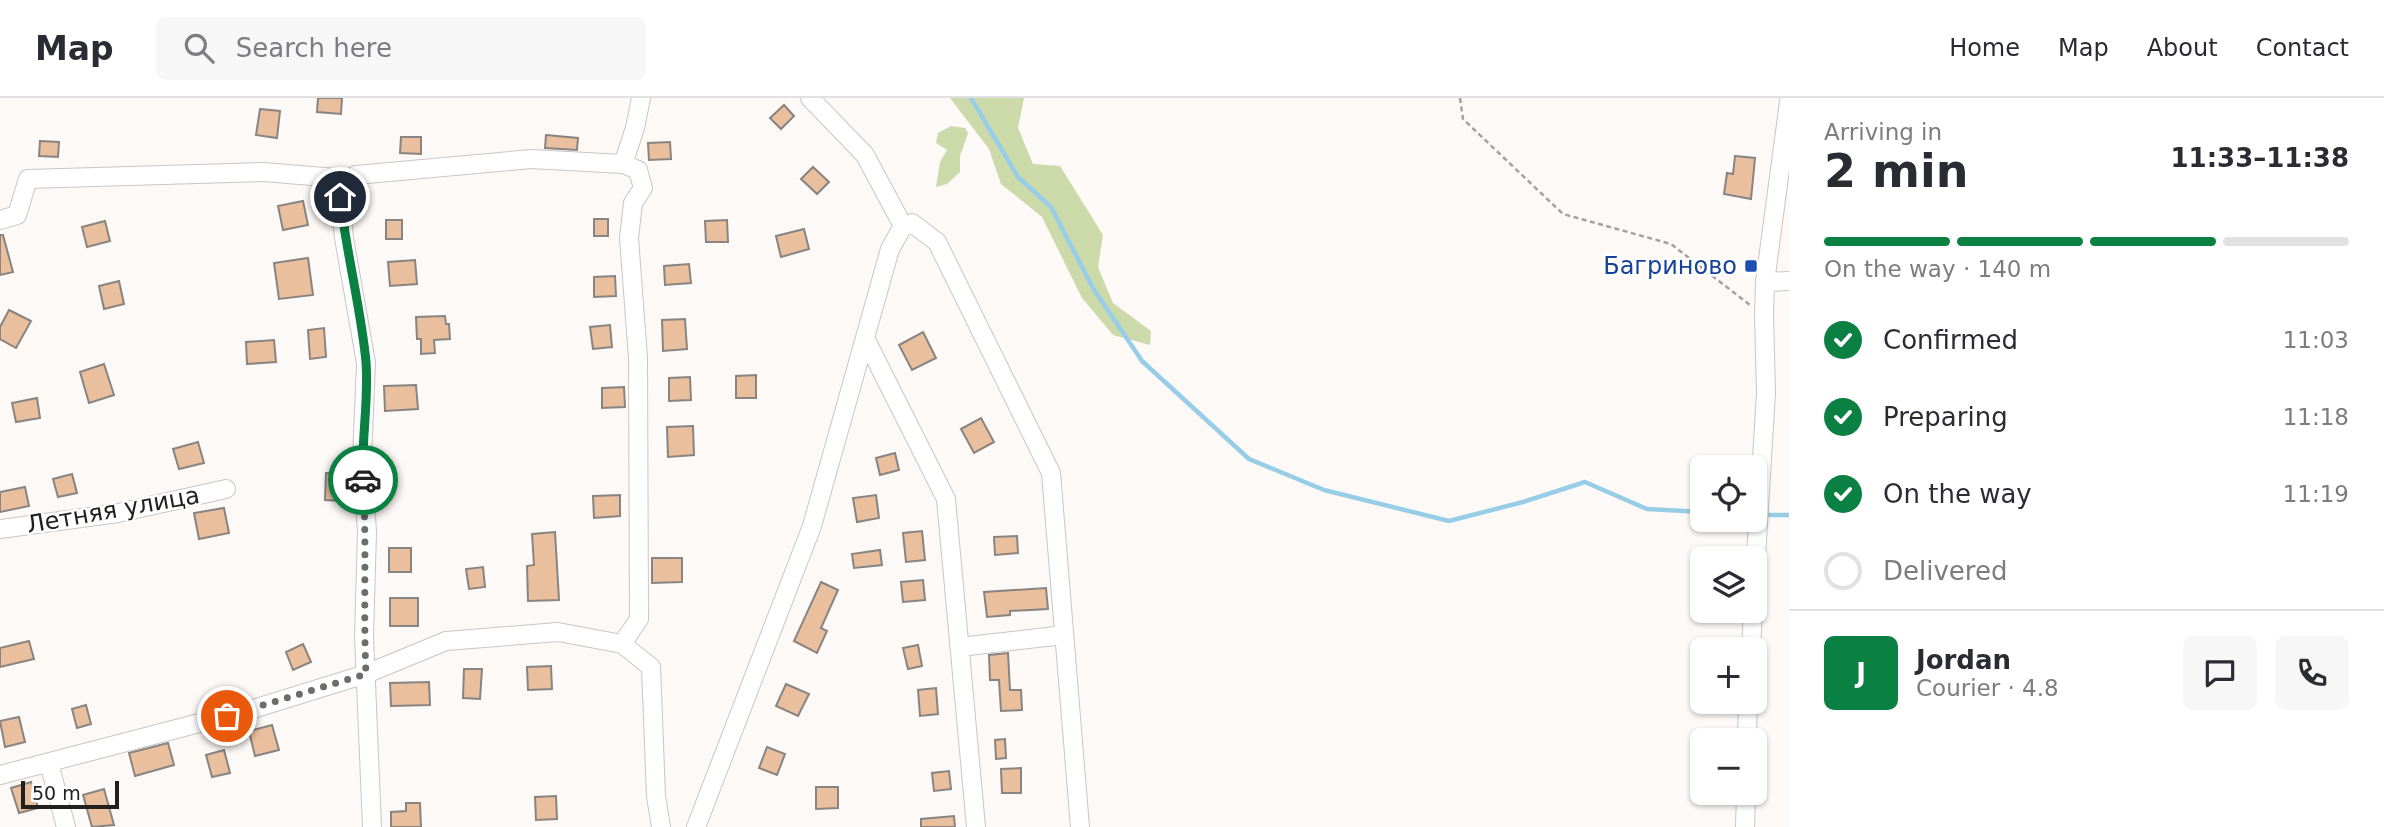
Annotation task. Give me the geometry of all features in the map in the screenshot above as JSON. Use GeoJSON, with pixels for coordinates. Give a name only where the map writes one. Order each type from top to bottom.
{"type":"FeatureCollection","features":[{"type":"Feature","properties":{"kind":"street"},"geometry":{"type":"LineString","coordinates":[[623,164],[635,128],[641,98]]}},
{"type":"Feature","properties":{"kind":"street"},"geometry":{"type":"LineString","coordinates":[[810,98],[866,155],[903,226]]}},
{"type":"Feature","properties":{"kind":"street"},"geometry":{"type":"LineString","coordinates":[[1757,546],[1766,393],[1765,282],[1789,102]]}},
{"type":"Feature","properties":{"kind":"street"},"geometry":{"type":"LineString","coordinates":[[0,220],[17,215],[28,179],[264,172],[352,177],[531,159],[623,164],[638,170],[643,188],[633,203],[629,239],[638,358],[639,619],[622,644]]}},
{"type":"Feature","properties":{"kind":"street"},"geometry":{"type":"LineString","coordinates":[[352,177],[340,197],[344,238],[366,363],[362,458],[367,532],[364,636],[372,827]]}},
{"type":"Feature","properties":{"kind":"street"},"geometry":{"type":"LineString","coordinates":[[696,827],[812,526],[890,249],[903,226],[912,223],[937,242],[1051,473],[1080,827]]}},
{"type":"Feature","properties":{"kind":"street"},"geometry":{"type":"LineString","coordinates":[[1765,282],[1789,281]]}},
{"type":"Feature","properties":{"kind":"street"},"geometry":{"type":"LineString","coordinates":[[865,338],[947,499],[976,827]]}},
{"type":"Feature","properties":{"kind":"street","name":"Летняя улица"},"geometry":{"type":"LineString","coordinates":[[0,529],[118,513],[226,489]]}},
{"type":"Feature","properties":{"kind":"street"},"geometry":{"type":"LineString","coordinates":[[0,775],[253,709],[366,674],[446,641],[558,632],[622,644],[651,667],[656,796],[661,827]]}},
{"type":"Feature","properties":{"kind":"street"},"geometry":{"type":"LineString","coordinates":[[960,647],[1064,635]]}},
{"type":"Feature","properties":{"kind":"street"},"geometry":{"type":"LineString","coordinates":[[50,763],[66,827]]}},
{"type":"Feature","properties":{"kind":"street"},"geometry":{"type":"LineString","coordinates":[[1745,827],[1746,805]]}},
{"type":"Feature","properties":{"kind":"path"},"geometry":{"type":"LineString","coordinates":[[1460,98],[1463,119],[1563,214],[1671,244],[1764,315]]}},
{"type":"Feature","properties":{"kind":"green space"},"geometry":{"type":"Polygon","coordinates":[[[950,98],[1024,98],[1018,128],[1033,164],[1060,166],[1103,235],[1098,267],[1113,303],[1151,331],[1150,345],[1113,335],[1082,298],[1042,217],[1001,184],[989,149],[950,98]]]}},
{"type":"Feature","properties":{"kind":"green space"},"geometry":{"type":"Polygon","coordinates":[[[951,126],[965,128],[968,133],[960,156],[960,172],[947,184],[936,187],[940,162],[947,150],[936,143],[938,133],[951,126]]]}},
{"type":"Feature","properties":{"kind":"building"},"geometry":{"type":"Polygon","coordinates":[[[318,98],[342,98],[341,114],[317,112],[318,98]]]}},
{"type":"Feature","properties":{"kind":"building"},"geometry":{"type":"Polygon","coordinates":[[[784,105],[794,116],[781,129],[770,118],[784,105]]]}},
{"type":"Feature","properties":{"kind":"building"},"geometry":{"type":"Polygon","coordinates":[[[260,109],[280,111],[277,138],[256,135],[260,109]]]}},
{"type":"Feature","properties":{"kind":"building"},"geometry":{"type":"Polygon","coordinates":[[[546,135],[578,138],[577,150],[545,148],[546,135]]]}},
{"type":"Feature","properties":{"kind":"building"},"geometry":{"type":"Polygon","coordinates":[[[401,137],[421,137],[421,154],[400,153],[401,137]]]}},
{"type":"Feature","properties":{"kind":"building"},"geometry":{"type":"Polygon","coordinates":[[[40,141],[59,142],[58,157],[39,156],[40,141]]]}},
{"type":"Feature","properties":{"kind":"building"},"geometry":{"type":"Polygon","coordinates":[[[670,142],[671,159],[649,160],[648,143],[670,142]]]}},
{"type":"Feature","properties":{"kind":"building"},"geometry":{"type":"Polygon","coordinates":[[[1735,156],[1755,158],[1751,199],[1724,194],[1727,173],[1733,174],[1735,156]]]}},
{"type":"Feature","properties":{"kind":"building"},"geometry":{"type":"Polygon","coordinates":[[[813,167],[829,182],[817,194],[801,179],[813,167]]]}},
{"type":"Feature","properties":{"kind":"building"},"geometry":{"type":"Polygon","coordinates":[[[303,201],[308,225],[283,230],[278,206],[303,201]]]}},
{"type":"Feature","properties":{"kind":"building"},"geometry":{"type":"Polygon","coordinates":[[[594,219],[608,219],[608,236],[594,236],[594,219]]]}},
{"type":"Feature","properties":{"kind":"building"},"geometry":{"type":"Polygon","coordinates":[[[386,220],[402,220],[402,239],[386,239],[386,220]]]}},
{"type":"Feature","properties":{"kind":"building"},"geometry":{"type":"Polygon","coordinates":[[[727,220],[728,242],[706,242],[705,221],[727,220]]]}},
{"type":"Feature","properties":{"kind":"building"},"geometry":{"type":"Polygon","coordinates":[[[105,221],[110,241],[87,247],[82,227],[105,221]]]}},
{"type":"Feature","properties":{"kind":"building"},"geometry":{"type":"Polygon","coordinates":[[[804,229],[809,249],[781,257],[776,236],[804,229]]]}},
{"type":"Feature","properties":{"kind":"building"},"geometry":{"type":"Polygon","coordinates":[[[0,235],[3,235],[13,272],[0,275],[0,235]]]}},
{"type":"Feature","properties":{"kind":"building"},"geometry":{"type":"Polygon","coordinates":[[[308,258],[313,295],[279,299],[274,263],[308,258]]]}},
{"type":"Feature","properties":{"kind":"building"},"geometry":{"type":"Polygon","coordinates":[[[415,260],[417,284],[390,286],[388,262],[415,260]]]}},
{"type":"Feature","properties":{"kind":"building"},"geometry":{"type":"Polygon","coordinates":[[[689,264],[691,283],[665,285],[664,266],[689,264]]]}},
{"type":"Feature","properties":{"kind":"building"},"geometry":{"type":"Polygon","coordinates":[[[615,276],[616,296],[594,297],[594,277],[615,276]]]}},
{"type":"Feature","properties":{"kind":"building"},"geometry":{"type":"Polygon","coordinates":[[[119,281],[124,304],[104,309],[99,286],[119,281]]]}},
{"type":"Feature","properties":{"kind":"building"},"geometry":{"type":"Polygon","coordinates":[[[9,310],[31,321],[16,348],[0,339],[0,327],[9,310]]]}},
{"type":"Feature","properties":{"kind":"building"},"geometry":{"type":"Polygon","coordinates":[[[445,316],[446,324],[449,324],[450,339],[434,340],[435,353],[421,354],[416,317],[445,316]]]}},
{"type":"Feature","properties":{"kind":"building"},"geometry":{"type":"Polygon","coordinates":[[[685,319],[687,349],[663,351],[662,320],[685,319]]]}},
{"type":"Feature","properties":{"kind":"building"},"geometry":{"type":"Polygon","coordinates":[[[610,325],[612,347],[593,349],[590,327],[610,325]]]}},
{"type":"Feature","properties":{"kind":"building"},"geometry":{"type":"Polygon","coordinates":[[[324,328],[326,357],[310,359],[308,330],[324,328]]]}},
{"type":"Feature","properties":{"kind":"building"},"geometry":{"type":"Polygon","coordinates":[[[923,332],[936,358],[912,370],[899,345],[923,332]]]}},
{"type":"Feature","properties":{"kind":"building"},"geometry":{"type":"Polygon","coordinates":[[[274,340],[276,362],[247,364],[246,342],[274,340]]]}},
{"type":"Feature","properties":{"kind":"building"},"geometry":{"type":"Polygon","coordinates":[[[104,364],[114,395],[89,403],[80,372],[104,364]]]}},
{"type":"Feature","properties":{"kind":"building"},"geometry":{"type":"Polygon","coordinates":[[[756,375],[756,398],[736,398],[736,376],[756,375]]]}},
{"type":"Feature","properties":{"kind":"building"},"geometry":{"type":"Polygon","coordinates":[[[690,377],[691,400],[669,401],[669,378],[690,377]]]}},
{"type":"Feature","properties":{"kind":"building"},"geometry":{"type":"Polygon","coordinates":[[[416,385],[418,409],[385,411],[384,386],[416,385]]]}},
{"type":"Feature","properties":{"kind":"building"},"geometry":{"type":"Polygon","coordinates":[[[624,387],[625,407],[602,408],[602,388],[624,387]]]}},
{"type":"Feature","properties":{"kind":"building"},"geometry":{"type":"Polygon","coordinates":[[[37,398],[40,418],[16,422],[12,403],[37,398]]]}},
{"type":"Feature","properties":{"kind":"building"},"geometry":{"type":"Polygon","coordinates":[[[981,418],[994,442],[974,453],[961,429],[981,418]]]}},
{"type":"Feature","properties":{"kind":"building"},"geometry":{"type":"Polygon","coordinates":[[[693,426],[694,455],[668,457],[667,427],[693,426]]]}},
{"type":"Feature","properties":{"kind":"building"},"geometry":{"type":"Polygon","coordinates":[[[198,442],[204,463],[179,469],[173,449],[198,442]]]}},
{"type":"Feature","properties":{"kind":"building"},"geometry":{"type":"Polygon","coordinates":[[[895,453],[899,470],[880,475],[876,458],[895,453]]]}},
{"type":"Feature","properties":{"kind":"building"},"geometry":{"type":"Polygon","coordinates":[[[326,473],[345,474],[344,501],[325,500],[326,473]]]}},
{"type":"Feature","properties":{"kind":"building"},"geometry":{"type":"Polygon","coordinates":[[[72,474],[77,493],[58,497],[53,479],[72,474]]]}},
{"type":"Feature","properties":{"kind":"building"},"geometry":{"type":"Polygon","coordinates":[[[25,487],[29,506],[0,512],[0,492],[25,487]]]}},
{"type":"Feature","properties":{"kind":"building"},"geometry":{"type":"Polygon","coordinates":[[[620,495],[620,516],[594,518],[593,496],[620,495]]]}},
{"type":"Feature","properties":{"kind":"building"},"geometry":{"type":"Polygon","coordinates":[[[876,495],[879,518],[857,522],[853,498],[876,495]]]}},
{"type":"Feature","properties":{"kind":"building"},"geometry":{"type":"Polygon","coordinates":[[[224,508],[229,533],[199,539],[194,513],[224,508]]]}},
{"type":"Feature","properties":{"kind":"building"},"geometry":{"type":"Polygon","coordinates":[[[922,531],[925,560],[906,562],[903,533],[922,531]]]}},
{"type":"Feature","properties":{"kind":"building"},"geometry":{"type":"Polygon","coordinates":[[[555,532],[559,600],[528,601],[527,566],[534,565],[532,534],[555,532]]]}},
{"type":"Feature","properties":{"kind":"building"},"geometry":{"type":"Polygon","coordinates":[[[1017,536],[1018,553],[995,555],[994,537],[1017,536]]]}},
{"type":"Feature","properties":{"kind":"building"},"geometry":{"type":"Polygon","coordinates":[[[389,548],[411,548],[411,572],[389,572],[389,548]]]}},
{"type":"Feature","properties":{"kind":"building"},"geometry":{"type":"Polygon","coordinates":[[[880,550],[882,565],[854,568],[852,554],[880,550]]]}},
{"type":"Feature","properties":{"kind":"building"},"geometry":{"type":"Polygon","coordinates":[[[652,558],[682,558],[682,582],[652,583],[652,558]]]}},
{"type":"Feature","properties":{"kind":"building"},"geometry":{"type":"Polygon","coordinates":[[[483,567],[485,587],[469,589],[466,569],[483,567]]]}},
{"type":"Feature","properties":{"kind":"building"},"geometry":{"type":"Polygon","coordinates":[[[923,580],[925,600],[903,602],[901,582],[923,580]]]}},
{"type":"Feature","properties":{"kind":"building"},"geometry":{"type":"Polygon","coordinates":[[[821,582],[838,590],[821,628],[827,631],[817,653],[794,641],[821,582]]]}},
{"type":"Feature","properties":{"kind":"building"},"geometry":{"type":"Polygon","coordinates":[[[1046,588],[1048,609],[1010,611],[1010,615],[987,617],[984,592],[1046,588]]]}},
{"type":"Feature","properties":{"kind":"building"},"geometry":{"type":"Polygon","coordinates":[[[390,598],[418,598],[418,626],[390,626],[390,598]]]}},
{"type":"Feature","properties":{"kind":"building"},"geometry":{"type":"Polygon","coordinates":[[[29,641],[34,659],[0,667],[0,648],[29,641]]]}},
{"type":"Feature","properties":{"kind":"building"},"geometry":{"type":"Polygon","coordinates":[[[303,644],[311,662],[293,670],[286,652],[303,644]]]}},
{"type":"Feature","properties":{"kind":"building"},"geometry":{"type":"Polygon","coordinates":[[[918,645],[922,666],[908,669],[903,648],[918,645]]]}},
{"type":"Feature","properties":{"kind":"building"},"geometry":{"type":"Polygon","coordinates":[[[1008,653],[1010,690],[1021,690],[1022,710],[1001,711],[999,680],[990,680],[989,655],[1008,653]]]}},
{"type":"Feature","properties":{"kind":"building"},"geometry":{"type":"Polygon","coordinates":[[[551,666],[552,689],[528,690],[527,667],[551,666]]]}},
{"type":"Feature","properties":{"kind":"building"},"geometry":{"type":"Polygon","coordinates":[[[464,669],[482,669],[480,699],[463,698],[464,669]]]}},
{"type":"Feature","properties":{"kind":"building"},"geometry":{"type":"Polygon","coordinates":[[[429,682],[430,705],[391,706],[390,683],[429,682]]]}},
{"type":"Feature","properties":{"kind":"building"},"geometry":{"type":"Polygon","coordinates":[[[786,684],[809,694],[798,716],[776,706],[786,684]]]}},
{"type":"Feature","properties":{"kind":"building"},"geometry":{"type":"Polygon","coordinates":[[[936,688],[938,714],[920,716],[918,690],[936,688]]]}},
{"type":"Feature","properties":{"kind":"building"},"geometry":{"type":"Polygon","coordinates":[[[86,705],[91,724],[77,728],[72,709],[86,705]]]}},
{"type":"Feature","properties":{"kind":"building"},"geometry":{"type":"Polygon","coordinates":[[[19,717],[25,742],[5,747],[0,721],[19,717]]]}},
{"type":"Feature","properties":{"kind":"building"},"geometry":{"type":"Polygon","coordinates":[[[272,725],[279,750],[255,756],[249,731],[272,725]]]}},
{"type":"Feature","properties":{"kind":"building"},"geometry":{"type":"Polygon","coordinates":[[[1005,739],[1006,758],[996,759],[995,740],[1005,739]]]}},
{"type":"Feature","properties":{"kind":"building"},"geometry":{"type":"Polygon","coordinates":[[[168,743],[174,765],[135,776],[129,753],[168,743]]]}},
{"type":"Feature","properties":{"kind":"building"},"geometry":{"type":"Polygon","coordinates":[[[767,747],[785,754],[777,775],[759,768],[767,747]]]}},
{"type":"Feature","properties":{"kind":"building"},"geometry":{"type":"Polygon","coordinates":[[[224,750],[230,773],[212,777],[206,755],[224,750]]]}},
{"type":"Feature","properties":{"kind":"building"},"geometry":{"type":"Polygon","coordinates":[[[1021,768],[1021,793],[1002,793],[1001,769],[1021,768]]]}},
{"type":"Feature","properties":{"kind":"building"},"geometry":{"type":"Polygon","coordinates":[[[949,771],[951,789],[934,791],[932,773],[949,771]]]}},
{"type":"Feature","properties":{"kind":"building"},"geometry":{"type":"Polygon","coordinates":[[[31,782],[38,808],[19,813],[11,788],[31,782]]]}},
{"type":"Feature","properties":{"kind":"building"},"geometry":{"type":"Polygon","coordinates":[[[816,787],[838,787],[838,808],[816,809],[816,787]]]}},
{"type":"Feature","properties":{"kind":"building"},"geometry":{"type":"Polygon","coordinates":[[[104,789],[114,825],[92,827],[83,795],[104,789]]]}},
{"type":"Feature","properties":{"kind":"building"},"geometry":{"type":"Polygon","coordinates":[[[556,796],[557,819],[536,820],[535,797],[556,796]]]}},
{"type":"Feature","properties":{"kind":"building"},"geometry":{"type":"Polygon","coordinates":[[[406,803],[420,803],[421,827],[391,827],[391,812],[406,811],[406,803]]]}},
{"type":"Feature","properties":{"kind":"building"},"geometry":{"type":"Polygon","coordinates":[[[954,816],[955,827],[921,827],[921,819],[954,816]]]}},
{"type":"Feature","properties":{"kind":"waterway"},"geometry":{"type":"LineString","coordinates":[[971,98],[1018,177],[1051,207],[1093,288],[1142,361],[1249,459],[1324,490],[1449,521],[1523,502],[1585,482],[1647,509],[1690,511]]}},
{"type":"Feature","properties":{"kind":"waterway"},"geometry":{"type":"LineString","coordinates":[[1767,515],[1789,515]]}},
{"type":"Feature","properties":{"kind":"way so far"},"geometry":{"type":"LineString","coordinates":[[227,716],[366,674],[364,636],[367,532],[363,480]]}},
{"type":"Feature","properties":{"kind":"place","name":"Багриново"},"geometry":{"type":"Point","coordinates":[1751,266]}},
{"type":"Feature","properties":{"kind":"route"},"geometry":{"type":"LineString","coordinates":[[340,197],[344,238],[366,363],[363,480]]}}]}
